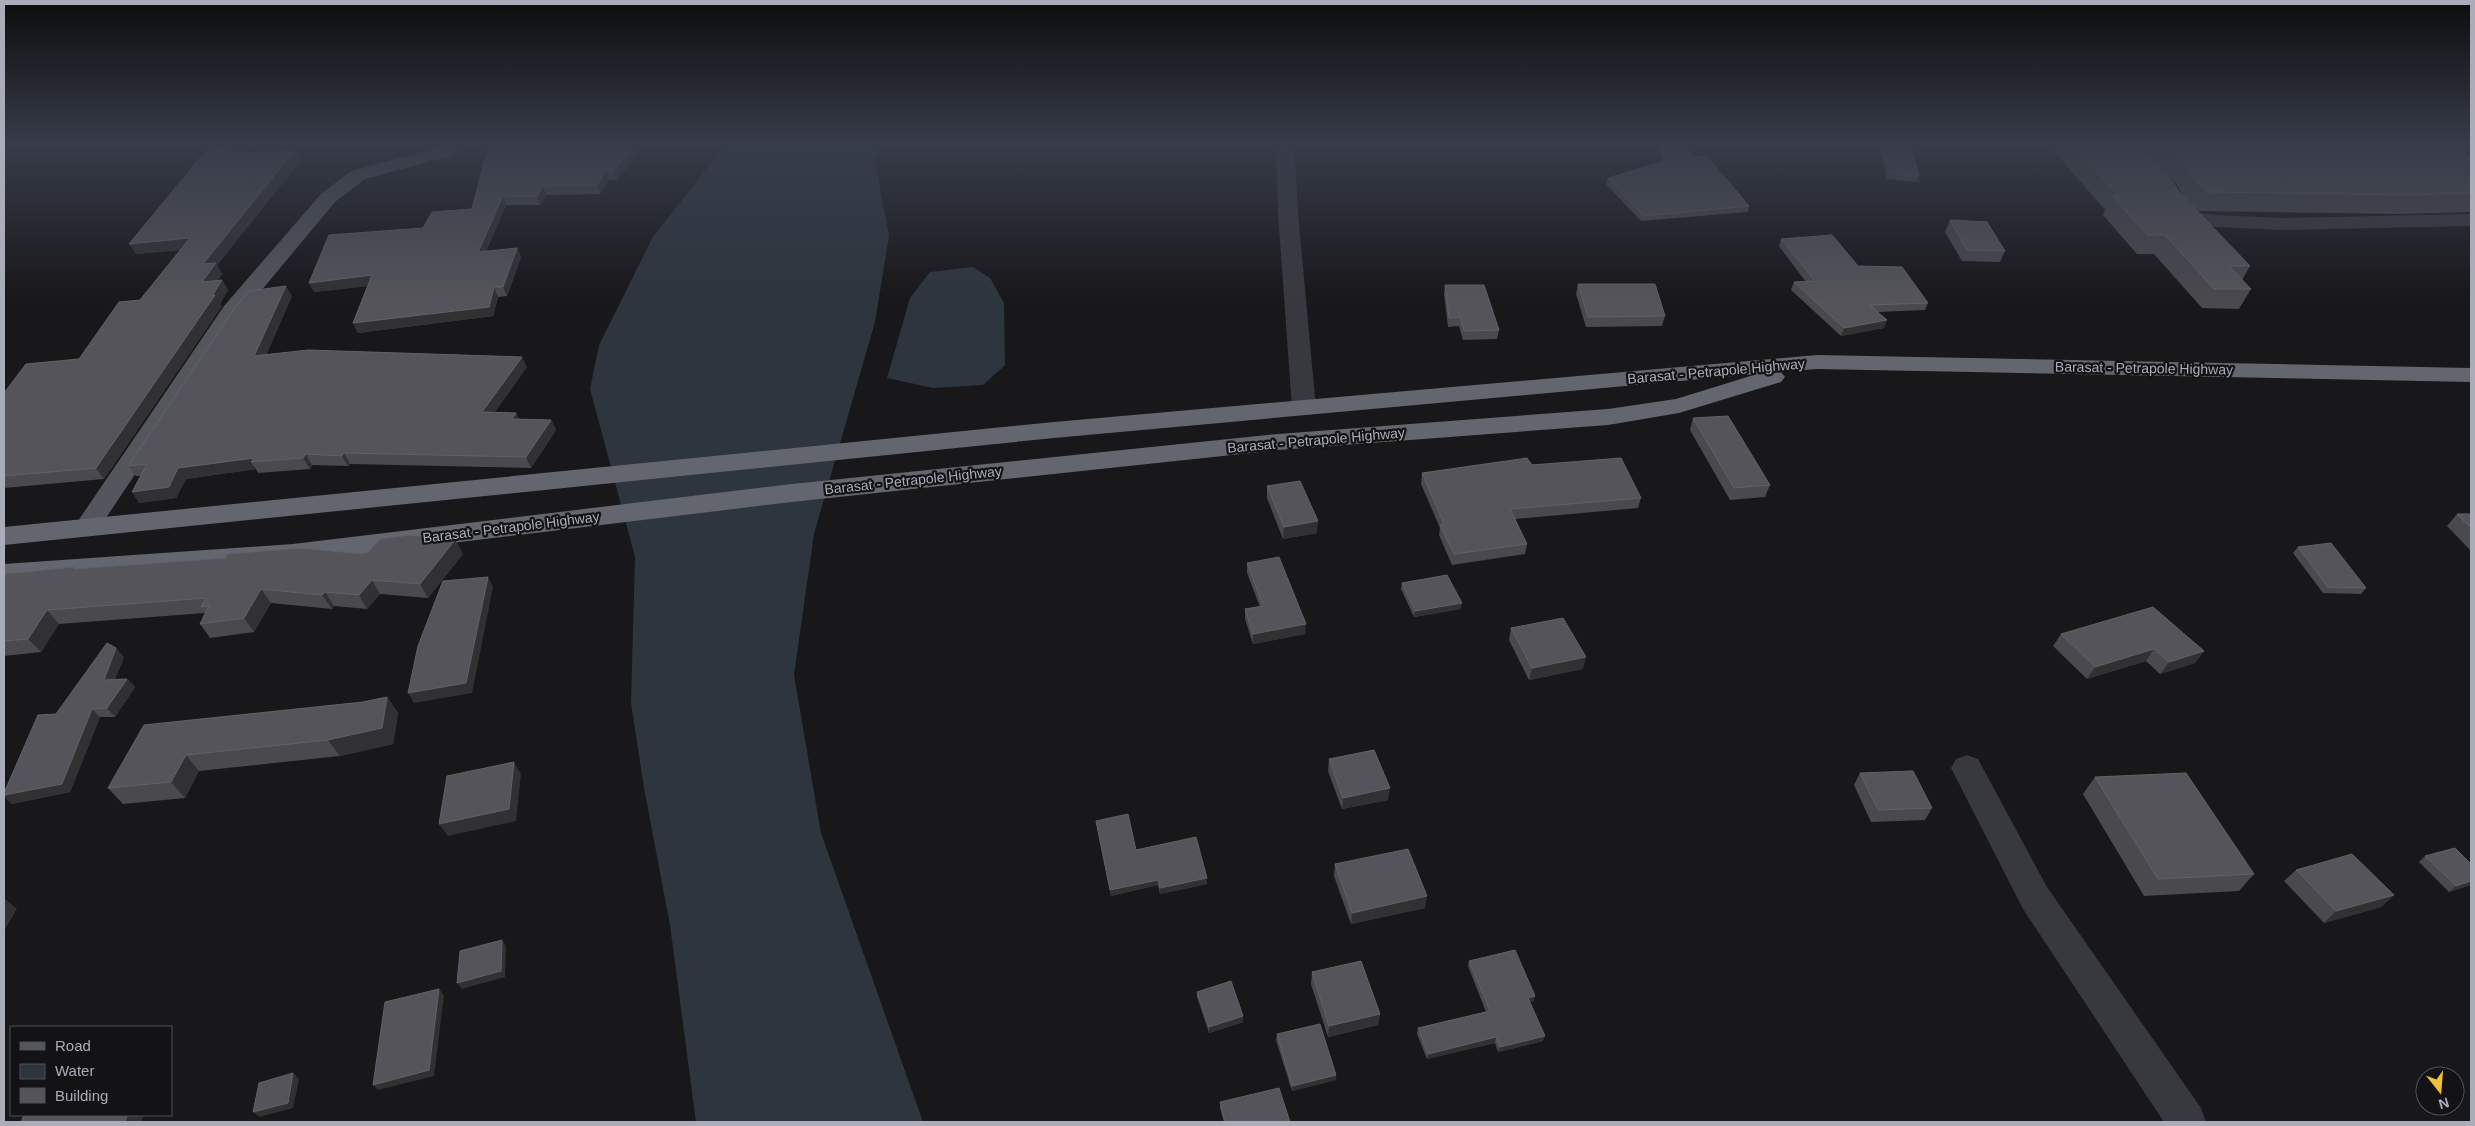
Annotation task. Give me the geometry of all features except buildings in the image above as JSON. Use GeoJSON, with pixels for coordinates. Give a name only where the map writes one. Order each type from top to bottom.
{"type":"FeatureCollection","features":[{"type":"Feature","properties":{"kind":"highway","name":"Barasat - Petrapole Highway"},"geometry":{"type":"LineString","coordinates":[[4,536],[1054,430],[1817,362],[2471,375]]}},
{"type":"Feature","properties":{"kind":"highway","name":"Barasat - Petrapole Highway"},"geometry":{"type":"LineString","coordinates":[[4,574],[293,553],[434,535],[1054,465],[1278,442],[1608,417],[1679,406],[1817,362]]}},
{"type":"Feature","properties":{"kind":"main road"},"geometry":{"type":"LineString","coordinates":[[87,527],[232,311],[331,196]]}},
{"type":"Feature","properties":{"kind":"street"},"geometry":{"type":"LineString","coordinates":[[1287,196],[1304,408]]}},
{"type":"Feature","properties":{"kind":"street"},"geometry":{"type":"LineString","coordinates":[[2172,196],[2177,206],[2191,218],[2216,222],[2282,224],[2471,220]]}},
{"type":"Feature","properties":{"kind":"street"},"geometry":{"type":"LineString","coordinates":[[1967,768],[2035,898],[2188,1122]]}},
{"type":"Feature","properties":{"kind":"water"},"geometry":{"type":"Polygon","coordinates":[[[686,196],[881,196],[889,236],[875,322],[814,534],[794,675],[821,833],[923,1122],[696,1122],[670,925],[644,788],[631,703],[635,557],[590,389],[599,345],[653,237],[686,196]]]}},
{"type":"Feature","properties":{"kind":"water"},"geometry":{"type":"Polygon","coordinates":[[[973,267],[990,278],[1004,303],[1005,365],[983,385],[933,388],[887,378],[910,298],[930,272],[973,267]]]}}]}
